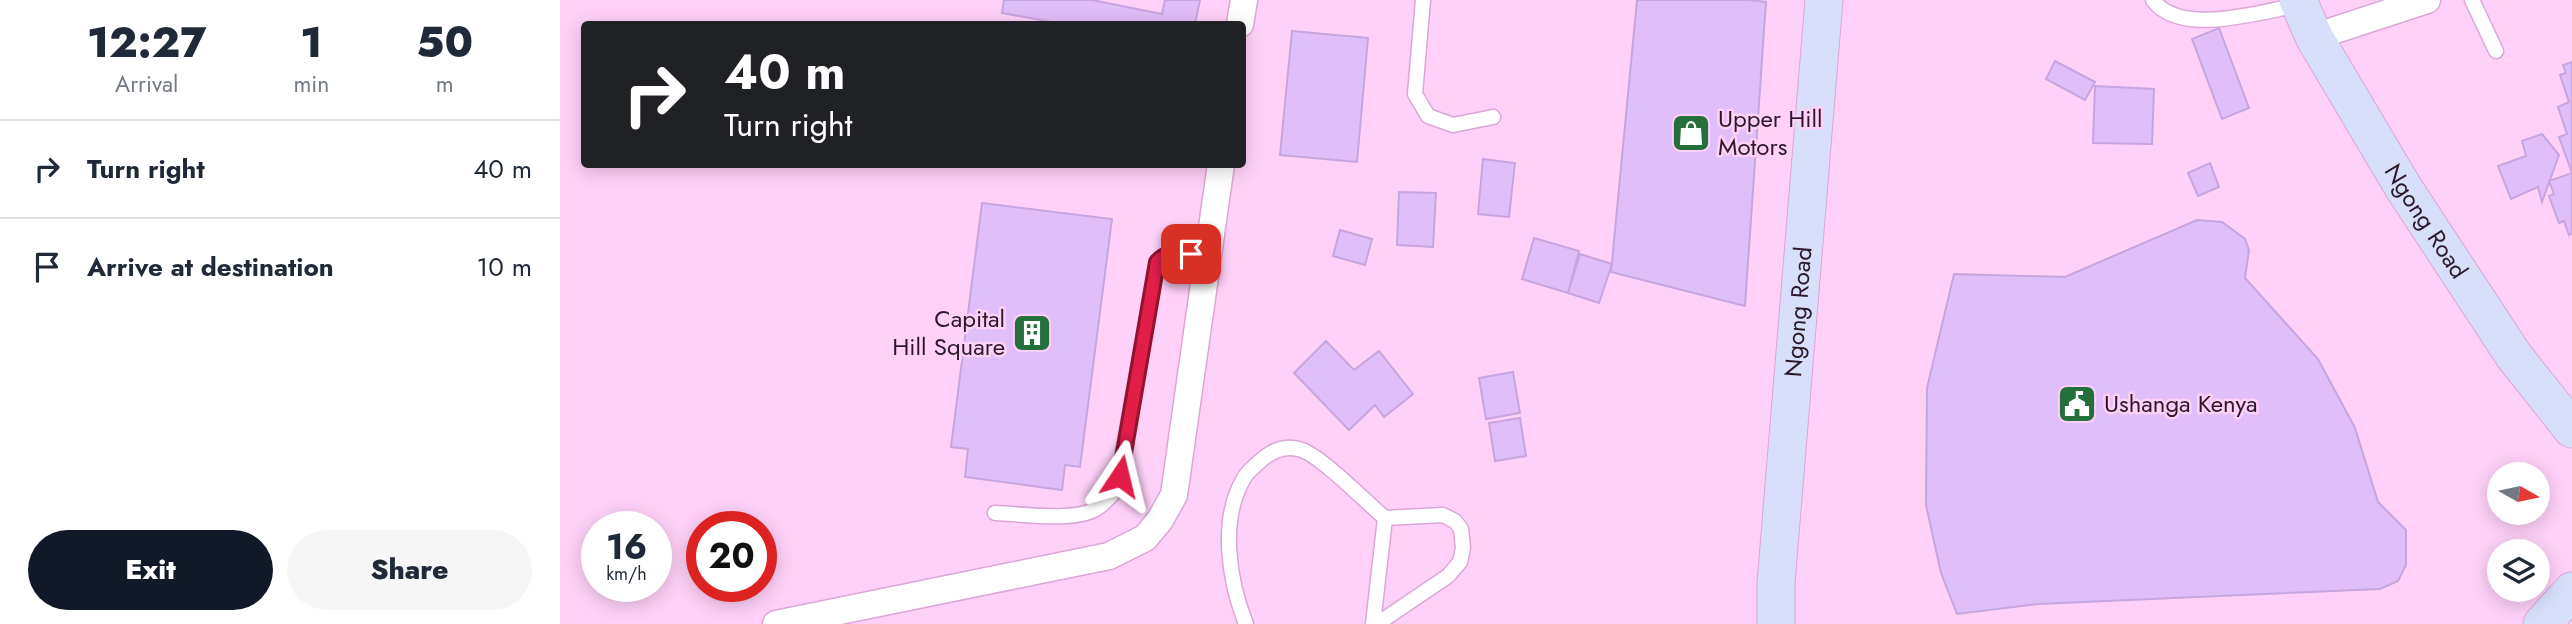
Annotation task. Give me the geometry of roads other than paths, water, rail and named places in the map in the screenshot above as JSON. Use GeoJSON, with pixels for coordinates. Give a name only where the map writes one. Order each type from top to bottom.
{"type":"FeatureCollection","features":[{"type":"Feature","properties":{"kind":"main road","name":"Ngong Road"},"geometry":{"type":"LineString","coordinates":[[1776,624],[1776,583],[1824,0]]}},
{"type":"Feature","properties":{"kind":"main road","name":"Ngong Road"},"geometry":{"type":"LineString","coordinates":[[2304,14],[2418,210],[2514,356],[2572,429]]}},
{"type":"Feature","properties":{"kind":"main road"},"geometry":{"type":"LineString","coordinates":[[1776,583],[1806,624]]}},
{"type":"Feature","properties":{"kind":"main road"},"geometry":{"type":"LineString","coordinates":[[2542,624],[2572,591]]}},
{"type":"Feature","properties":{"kind":"main road"},"geometry":{"type":"LineString","coordinates":[[2561,624],[2572,615]]}},
{"type":"Feature","properties":{"kind":"street"},"geometry":{"type":"LineString","coordinates":[[1240,21],[1244,0]]}},
{"type":"Feature","properties":{"kind":"street"},"geometry":{"type":"LineString","coordinates":[[2304,14],[2427,0]]}},
{"type":"Feature","properties":{"kind":"street"},"geometry":{"type":"LineString","coordinates":[[776,624],[1109,556],[1145,538],[1160,520],[1174,495],[1220,168]]}},
{"type":"Feature","properties":{"kind":"lane"},"geometry":{"type":"LineString","coordinates":[[1423,0],[1415,94],[1428,116],[1453,125],[1493,117]]}},
{"type":"Feature","properties":{"kind":"lane"},"geometry":{"type":"LineString","coordinates":[[2152,0],[2169,14],[2185,19],[2213,20],[2304,14]]}},
{"type":"Feature","properties":{"kind":"lane"},"geometry":{"type":"LineString","coordinates":[[2472,0],[2496,51]]}},
{"type":"Feature","properties":{"kind":"lane"},"geometry":{"type":"LineString","coordinates":[[995,513],[1071,515],[1093,510],[1107,501],[1116,490],[1157,262],[1163,255],[1173,252],[1208,257]]}},
{"type":"Feature","properties":{"kind":"lane"},"geometry":{"type":"LineString","coordinates":[[1246,624],[1237,601],[1230,557],[1231,514],[1244,477],[1265,456],[1280,448],[1301,449],[1316,457],[1385,518],[1443,515],[1455,521],[1461,529],[1463,548],[1460,562],[1448,576],[1375,624]]}},
{"type":"Feature","properties":{"kind":"lane"},"geometry":{"type":"LineString","coordinates":[[1375,624],[1385,518]]}},
{"type":"Feature","properties":{"kind":"place","name":"Upper Hill Motors"},"geometry":{"type":"Point","coordinates":[1691,133]}},
{"type":"Feature","properties":{"kind":"place","name":"Capital Hill Square"},"geometry":{"type":"Point","coordinates":[1032,333]}},
{"type":"Feature","properties":{"kind":"place","name":"Ushanga Kenya"},"geometry":{"type":"Point","coordinates":[2077,404]}}]}
